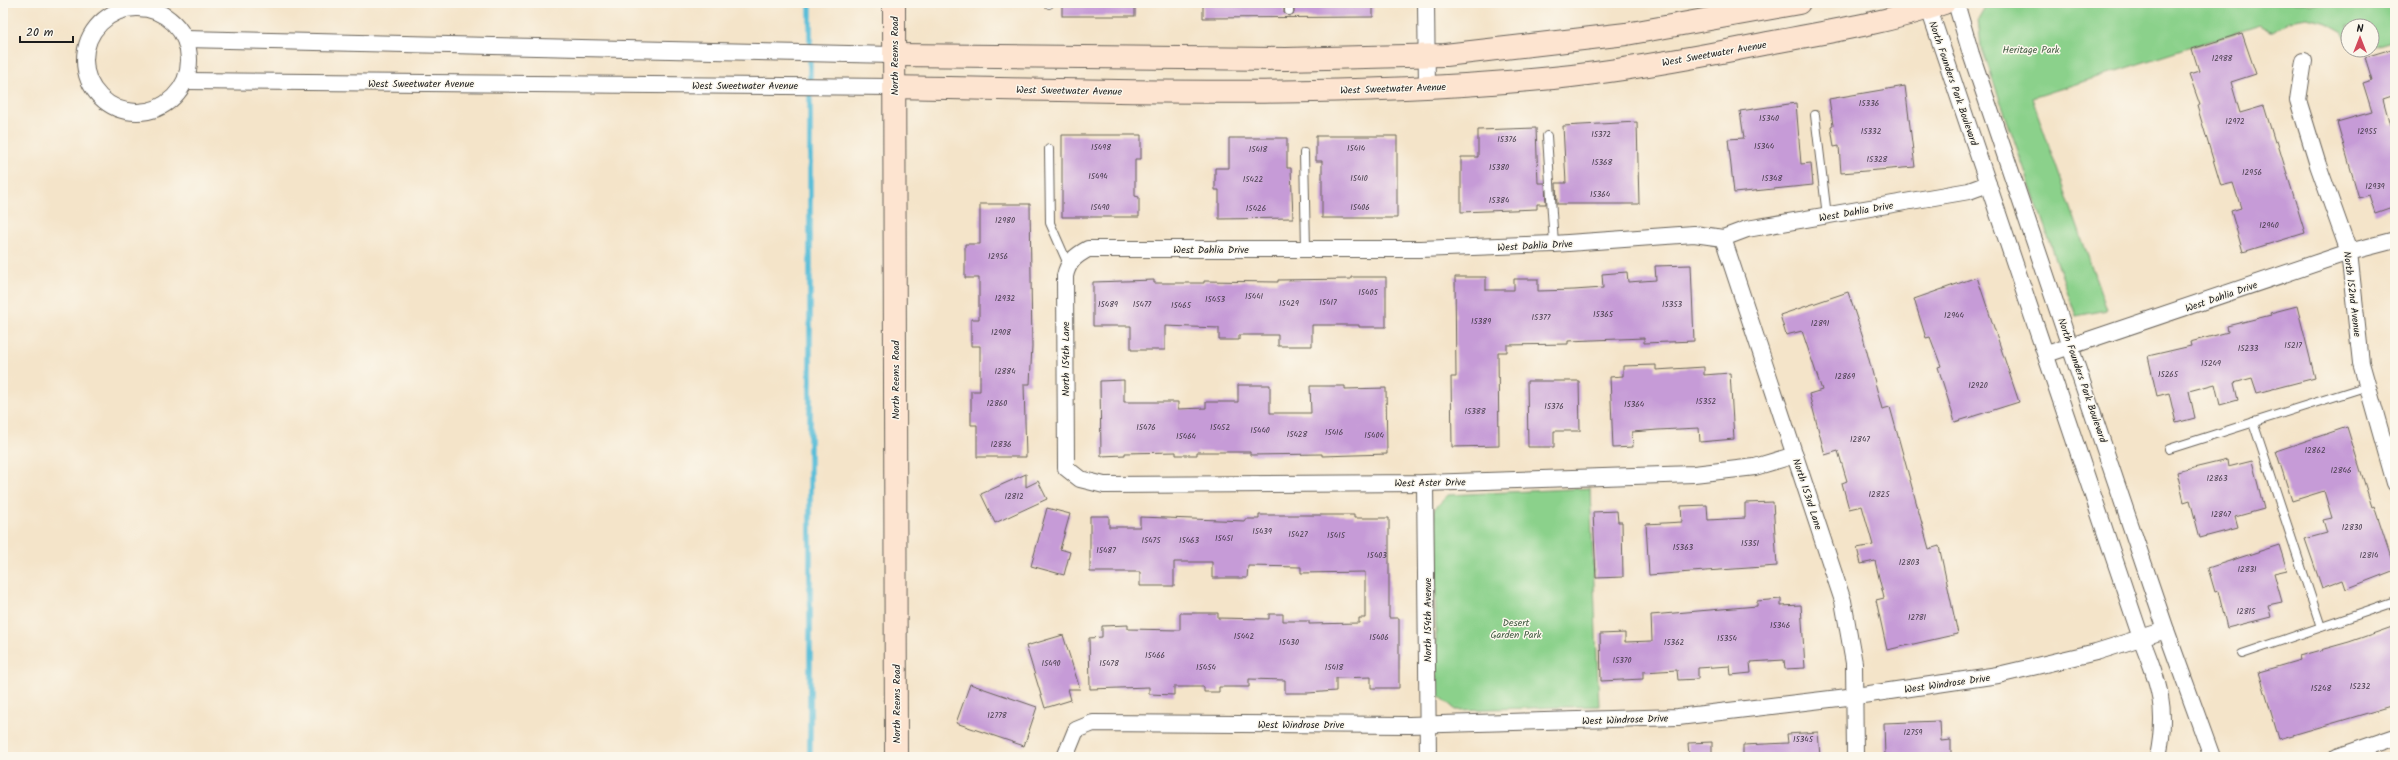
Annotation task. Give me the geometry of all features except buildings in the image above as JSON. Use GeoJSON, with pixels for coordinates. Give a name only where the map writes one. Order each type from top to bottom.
{"type":"FeatureCollection","features":[{"type":"Feature","properties":{"kind":"street","name":"North Reems Road"},"geometry":{"type":"LineString","coordinates":[[894,3],[896,757]]}},
{"type":"Feature","properties":{"kind":"street"},"geometry":{"type":"LineString","coordinates":[[1426,3],[1427,87]]}},
{"type":"Feature","properties":{"kind":"street"},"geometry":{"type":"LineString","coordinates":[[185,39],[802,54],[1278,59],[1426,56],[1626,34],[1799,3]]}},
{"type":"Feature","properties":{"kind":"street","name":"North Founders Park Boulevard"},"geometry":{"type":"LineString","coordinates":[[1956,3],[2166,630],[2212,757]]}},
{"type":"Feature","properties":{"kind":"street","name":"North Founders Park Boulevard"},"geometry":{"type":"LineString","coordinates":[[1933,5],[1988,184],[2047,354],[2141,638],[2159,684],[2162,701],[2162,724],[2158,757]]}},
{"type":"Feature","properties":{"kind":"street","name":"West Sweetwater Avenue"},"geometry":{"type":"LineString","coordinates":[[186,81],[819,86],[1280,92],[1427,87],[1557,78],[1690,59],[1827,32],[1933,5]]}},
{"type":"Feature","properties":{"kind":"street"},"geometry":{"type":"LineString","coordinates":[[124,7],[131,9],[152,7],[176,25],[185,39],[190,56],[186,81],[168,103],[151,111],[134,112],[116,108],[101,98],[91,84],[86,68],[86,52],[91,36],[101,23],[124,7]]}},
{"type":"Feature","properties":{"kind":"street","name":"North 152nd Avenue"},"geometry":{"type":"LineString","coordinates":[[2304,61],[2298,100],[2318,165],[2349,252],[2361,363],[2395,481]]}},
{"type":"Feature","properties":{"kind":"street","name":"West Dahlia Drive"},"geometry":{"type":"LineString","coordinates":[[1072,259],[1088,249],[1420,249],[1554,244],[1694,234],[1722,238],[1747,228],[1827,216],[1970,191],[1988,184]]}},
{"type":"Feature","properties":{"kind":"street","name":"North 153rd Lane"},"geometry":{"type":"LineString","coordinates":[[1722,238],[1843,601],[1854,664],[1856,696],[1855,757]]}},
{"type":"Feature","properties":{"kind":"street","name":"West Dahlia Drive"},"geometry":{"type":"LineString","coordinates":[[2047,354],[2349,252],[2395,240]]}},
{"type":"Feature","properties":{"kind":"street","name":"North 154th Lane"},"geometry":{"type":"LineString","coordinates":[[1066,468],[1064,276],[1072,259]]}},
{"type":"Feature","properties":{"kind":"street","name":"West Aster Drive"},"geometry":{"type":"LineString","coordinates":[[1066,468],[1080,479],[1104,485],[1425,483],[1694,474],[1755,467],[1795,455]]}},
{"type":"Feature","properties":{"kind":"street","name":"North 154th Avenue"},"geometry":{"type":"LineString","coordinates":[[1425,483],[1428,757]]}},
{"type":"Feature","properties":{"kind":"street","name":"West Windrose Drive"},"geometry":{"type":"LineString","coordinates":[[1064,757],[1076,730],[1093,723],[1428,724],[1678,717],[1856,696],[1998,675],[2096,652],[2166,630]]}},
{"type":"Feature","properties":{"kind":"street"},"geometry":{"type":"LineString","coordinates":[[2337,757],[2395,737]]}},
{"type":"Feature","properties":{"kind":"lane"},"geometry":{"type":"LineString","coordinates":[[1815,115],[1827,216]]}},
{"type":"Feature","properties":{"kind":"lane"},"geometry":{"type":"LineString","coordinates":[[1547,136],[1554,244]]}},
{"type":"Feature","properties":{"kind":"lane"},"geometry":{"type":"LineString","coordinates":[[1049,149],[1050,223],[1072,259]]}},
{"type":"Feature","properties":{"kind":"lane"},"geometry":{"type":"LineString","coordinates":[[1304,153],[1306,249]]}},
{"type":"Feature","properties":{"kind":"lane"},"geometry":{"type":"LineString","coordinates":[[2169,449],[2368,386]]}},
{"type":"Feature","properties":{"kind":"lane"},"geometry":{"type":"LineString","coordinates":[[2253,422],[2321,627]]}},
{"type":"Feature","properties":{"kind":"lane"},"geometry":{"type":"LineString","coordinates":[[2242,654],[2395,602]]}},
{"type":"Feature","properties":{"kind":"green space","name":"Heritage Park"},"geometry":{"type":"Polygon","coordinates":[[[1992,3],[2395,3],[2395,40],[2380,45],[2380,18],[2340,18],[2340,30],[2327,23],[2307,18],[2289,21],[2273,32],[2260,25],[2032,98],[2107,310],[2076,316],[1981,46],[1978,19],[1986,5],[1992,3]]]}},
{"type":"Feature","properties":{"kind":"green space","name":"Desert Garden Park"},"geometry":{"type":"Polygon","coordinates":[[[1590,488],[1599,706],[1456,710],[1437,694],[1434,509],[1448,495],[1590,488]]]}},
{"type":"Feature","properties":{"kind":"waterway"},"geometry":{"type":"LineString","coordinates":[[810,3],[810,757]]}}]}
